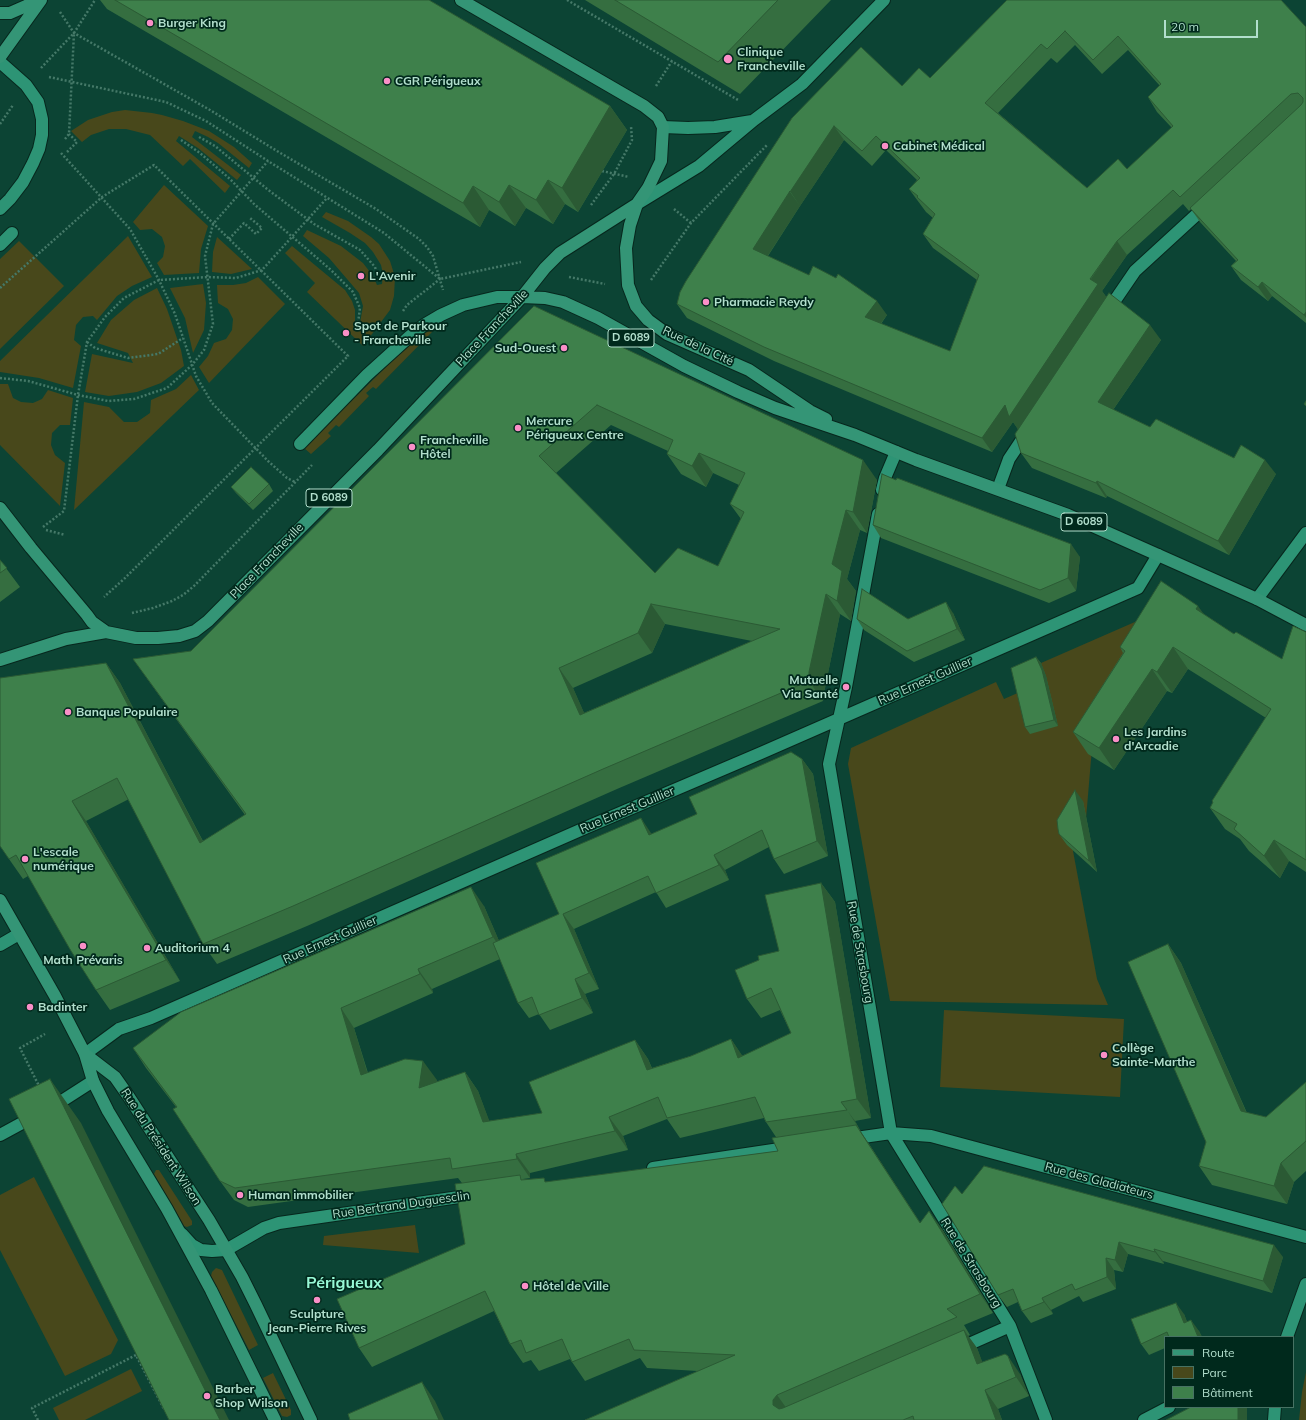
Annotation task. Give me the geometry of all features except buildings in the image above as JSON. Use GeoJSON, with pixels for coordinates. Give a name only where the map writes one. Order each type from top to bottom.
{"type":"FeatureCollection","features":[{"type":"Feature","properties":{"kind":"main road"},"geometry":{"type":"LineString","coordinates":[[0,13],[10,13],[37,0]]}},
{"type":"Feature","properties":{"kind":"main road"},"geometry":{"type":"LineString","coordinates":[[0,57],[41,0]]}},
{"type":"Feature","properties":{"kind":"main road"},"geometry":{"type":"LineString","coordinates":[[461,0],[644,106],[658,117],[663,127]]}},
{"type":"Feature","properties":{"kind":"main road","name":"Place Francheville"},"geometry":{"type":"LineString","coordinates":[[0,660],[66,639],[106,632],[136,638],[179,636],[195,631],[208,621],[378,450],[522,297],[545,268],[560,253],[637,204],[648,188],[660,161],[663,127]]}},
{"type":"Feature","properties":{"kind":"main road","name":"Rue de la Cité"},"geometry":{"type":"LineString","coordinates":[[637,204],[630,225],[626,248],[628,284],[636,306],[648,320],[667,334],[749,370],[810,411],[855,435]]}},
{"type":"Feature","properties":{"kind":"main road","name":"D 6089"},"geometry":{"type":"LineString","coordinates":[[522,297],[545,298],[563,302],[598,318],[684,366],[738,392],[775,408],[855,435],[896,452],[1068,515],[1257,599],[1306,625]]}},
{"type":"Feature","properties":{"kind":"main road","name":"Place Francheville"},"geometry":{"type":"LineString","coordinates":[[0,508],[92,622],[106,632]]}},
{"type":"Feature","properties":{"kind":"main road","name":"Rue du Président Wilson"},"geometry":{"type":"LineString","coordinates":[[0,900],[55,996],[85,1054],[93,1082],[108,1111],[179,1230],[211,1290],[275,1420]]}},
{"type":"Feature","properties":{"kind":"main road","name":"Rue du Président Wilson"},"geometry":{"type":"LineString","coordinates":[[85,1054],[115,1077],[183,1178],[226,1250],[256,1305],[311,1420]]}},
{"type":"Feature","properties":{"kind":"street"},"geometry":{"type":"LineString","coordinates":[[637,204],[699,166],[754,120],[802,84],[884,0]]}},
{"type":"Feature","properties":{"kind":"street"},"geometry":{"type":"LineString","coordinates":[[0,62],[26,85],[38,102],[42,119],[42,135],[34,163],[23,182],[0,209]]}},
{"type":"Feature","properties":{"kind":"street"},"geometry":{"type":"LineString","coordinates":[[663,127],[716,127],[754,120]]}},
{"type":"Feature","properties":{"kind":"street"},"geometry":{"type":"LineString","coordinates":[[1100,323],[1135,271],[1215,198]]}},
{"type":"Feature","properties":{"kind":"street"},"geometry":{"type":"LineString","coordinates":[[0,245],[12,233]]}},
{"type":"Feature","properties":{"kind":"street"},"geometry":{"type":"LineString","coordinates":[[300,444],[367,375],[409,337],[424,326],[441,315],[463,305],[497,297],[522,297]]}},
{"type":"Feature","properties":{"kind":"street"},"geometry":{"type":"LineString","coordinates":[[998,489],[1009,459],[1035,420]]}},
{"type":"Feature","properties":{"kind":"street","name":"Rue de Strasbourg"},"geometry":{"type":"LineString","coordinates":[[896,452],[885,478],[829,764],[891,1133],[1010,1326],[1046,1420]]}},
{"type":"Feature","properties":{"kind":"street"},"geometry":{"type":"LineString","coordinates":[[1257,599],[1306,533]]}},
{"type":"Feature","properties":{"kind":"street","name":"Rue Ernest Guillier"},"geometry":{"type":"LineString","coordinates":[[85,1054],[119,1029],[151,1018],[1138,588],[1158,555]]}},
{"type":"Feature","properties":{"kind":"street"},"geometry":{"type":"LineString","coordinates":[[0,945],[19,934]]}},
{"type":"Feature","properties":{"kind":"street"},"geometry":{"type":"LineString","coordinates":[[0,1135],[50,1108],[93,1082]]}},
{"type":"Feature","properties":{"kind":"street"},"geometry":{"type":"LineString","coordinates":[[834,1141],[891,1133]]}},
{"type":"Feature","properties":{"kind":"street","name":"Rue des Gladiateurs"},"geometry":{"type":"LineString","coordinates":[[891,1133],[931,1136],[1306,1237]]}},
{"type":"Feature","properties":{"kind":"street"},"geometry":{"type":"LineString","coordinates":[[639,1170],[803,1146]]}},
{"type":"Feature","properties":{"kind":"street","name":"Rue Bertrand Duguesclin"},"geometry":{"type":"LineString","coordinates":[[226,1250],[264,1228],[279,1223],[482,1193]]}},
{"type":"Feature","properties":{"kind":"street","name":"Rue du Président Wilson"},"geometry":{"type":"LineString","coordinates":[[179,1230],[192,1245],[201,1250],[212,1252],[226,1250]]}},
{"type":"Feature","properties":{"kind":"street"},"geometry":{"type":"LineString","coordinates":[[1287,1336],[1306,1284]]}},
{"type":"Feature","properties":{"kind":"street"},"geometry":{"type":"LineString","coordinates":[[947,1354],[1010,1326]]}},
{"type":"Feature","properties":{"kind":"street"},"geometry":{"type":"LineString","coordinates":[[1144,1420],[1167,1408]]}},
{"type":"Feature","properties":{"kind":"street"},"geometry":{"type":"LineString","coordinates":[[1274,1420],[1276,1408]]}},
{"type":"Feature","properties":{"kind":"path"},"geometry":{"type":"LineString","coordinates":[[40,69],[74,33],[95,0]]}},
{"type":"Feature","properties":{"kind":"path"},"geometry":{"type":"LineString","coordinates":[[567,0],[742,102]]}},
{"type":"Feature","properties":{"kind":"path"},"geometry":{"type":"LineString","coordinates":[[59,10],[74,33],[210,110],[376,209],[419,239],[433,256],[440,279]]}},
{"type":"Feature","properties":{"kind":"path"},"geometry":{"type":"LineString","coordinates":[[67,152],[77,142],[69,134],[74,33]]}},
{"type":"Feature","properties":{"kind":"path"},"geometry":{"type":"LineString","coordinates":[[654,90],[672,61]]}},
{"type":"Feature","properties":{"kind":"path"},"geometry":{"type":"LineString","coordinates":[[42,76],[166,102],[206,121],[384,233],[440,279]]}},
{"type":"Feature","properties":{"kind":"path"},"geometry":{"type":"LineString","coordinates":[[0,124],[14,103]]}},
{"type":"Feature","properties":{"kind":"path"},"geometry":{"type":"LineString","coordinates":[[589,208],[614,174],[632,140],[631,125]]}},
{"type":"Feature","properties":{"kind":"path"},"geometry":{"type":"LineString","coordinates":[[199,137],[215,146],[308,219],[360,250],[375,268],[379,281]]}},
{"type":"Feature","properties":{"kind":"path"},"geometry":{"type":"LineString","coordinates":[[182,140],[200,153],[225,175],[241,192],[331,270],[353,292],[360,308],[358,322]]}},
{"type":"Feature","properties":{"kind":"path"},"geometry":{"type":"LineString","coordinates":[[647,285],[691,223],[768,144]]}},
{"type":"Feature","properties":{"kind":"path"},"geometry":{"type":"LineString","coordinates":[[66,159],[130,229],[159,280],[175,314],[196,376],[212,403],[286,478],[295,482]]}},
{"type":"Feature","properties":{"kind":"path"},"geometry":{"type":"LineString","coordinates":[[0,378],[28,381],[78,395],[108,400],[134,399],[167,388],[192,365],[204,350],[213,324],[205,256],[213,224],[268,161]]}},
{"type":"Feature","properties":{"kind":"path"},"geometry":{"type":"LineString","coordinates":[[0,288],[102,197],[154,165],[348,356],[124,579],[104,597]]}},
{"type":"Feature","properties":{"kind":"path"},"geometry":{"type":"LineString","coordinates":[[602,171],[632,177]]}},
{"type":"Feature","properties":{"kind":"path"},"geometry":{"type":"LineString","coordinates":[[65,535],[42,528],[64,511],[78,395],[87,342],[105,317],[124,298],[159,280],[207,277],[236,278],[262,270],[327,198]]}},
{"type":"Feature","properties":{"kind":"path"},"geometry":{"type":"LineString","coordinates":[[671,206],[691,223]]}},
{"type":"Feature","properties":{"kind":"path"},"geometry":{"type":"LineString","coordinates":[[229,239],[244,223],[256,234],[262,228],[250,218]]}},
{"type":"Feature","properties":{"kind":"path"},"geometry":{"type":"LineString","coordinates":[[440,279],[527,260]]}},
{"type":"Feature","properties":{"kind":"path"},"geometry":{"type":"LineString","coordinates":[[566,277],[610,285]]}},
{"type":"Feature","properties":{"kind":"path"},"geometry":{"type":"LineString","coordinates":[[87,342],[95,348],[128,358],[158,354],[183,338]]}},
{"type":"Feature","properties":{"kind":"path"},"geometry":{"type":"LineString","coordinates":[[92,622],[153,608],[172,601],[183,594],[194,586],[312,465]]}},
{"type":"Feature","properties":{"kind":"path"},"geometry":{"type":"LineString","coordinates":[[45,1034],[20,1048],[50,1108]]}},
{"type":"Feature","properties":{"kind":"path"},"geometry":{"type":"LineString","coordinates":[[38,1420],[32,1408],[136,1355],[166,1414]]}},
{"type":"Feature","properties":{"kind":"green space"},"geometry":{"type":"Polygon","coordinates":[[[125,110],[162,115],[209,131],[234,147],[252,163],[249,168],[218,143],[195,131],[192,137],[241,175],[237,180],[198,148],[179,136],[176,141],[230,186],[225,193],[190,159],[183,166],[150,135],[126,129],[109,129],[91,135],[82,142],[71,131],[88,120],[112,112],[125,110]]]}},
{"type":"Feature","properties":{"kind":"green space"},"geometry":{"type":"Polygon","coordinates":[[[164,185],[208,226],[201,249],[199,273],[164,275],[157,263],[163,257],[165,246],[162,237],[152,229],[140,230],[133,222],[164,185]]]}},
{"type":"Feature","properties":{"kind":"green space"},"geometry":{"type":"Polygon","coordinates":[[[326,212],[348,221],[379,244],[390,261],[395,277],[394,296],[390,310],[363,346],[307,292],[315,283],[285,253],[292,246],[345,290],[352,301],[355,310],[355,325],[358,326],[360,323],[363,306],[359,293],[329,258],[303,236],[307,230],[341,246],[363,263],[373,276],[377,285],[382,284],[383,274],[381,265],[365,243],[322,217],[326,212]]]}},
{"type":"Feature","properties":{"kind":"green space"},"geometry":{"type":"Polygon","coordinates":[[[128,236],[152,277],[132,286],[117,296],[97,320],[93,316],[83,317],[76,325],[74,340],[81,346],[73,388],[39,378],[0,372],[0,361],[128,236]]]}},
{"type":"Feature","properties":{"kind":"green space"},"geometry":{"type":"Polygon","coordinates":[[[217,237],[252,269],[231,274],[212,272],[213,252],[217,237]]]}},
{"type":"Feature","properties":{"kind":"green space"},"geometry":{"type":"Polygon","coordinates":[[[19,241],[64,286],[0,349],[0,259],[19,241]]]}},
{"type":"Feature","properties":{"kind":"green space"},"geometry":{"type":"Polygon","coordinates":[[[258,277],[285,304],[209,383],[199,367],[208,356],[214,343],[226,339],[232,330],[233,319],[228,309],[218,303],[217,285],[246,283],[258,277]]]}},
{"type":"Feature","properties":{"kind":"green space"},"geometry":{"type":"Polygon","coordinates":[[[203,284],[206,303],[204,330],[193,353],[185,318],[170,288],[203,284]]]}},
{"type":"Feature","properties":{"kind":"green space"},"geometry":{"type":"Polygon","coordinates":[[[157,288],[167,309],[181,350],[184,366],[161,383],[137,392],[109,396],[85,392],[92,354],[133,363],[128,353],[97,343],[111,320],[134,300],[157,288]]]}},
{"type":"Feature","properties":{"kind":"green space"},"geometry":{"type":"Polygon","coordinates":[[[434,328],[435,329],[376,389],[373,387],[366,393],[369,396],[339,427],[336,425],[328,433],[331,436],[311,454],[304,448],[393,360],[417,338],[434,328]]]}},
{"type":"Feature","properties":{"kind":"green space"},"geometry":{"type":"Polygon","coordinates":[[[191,375],[199,390],[74,510],[84,402],[109,407],[124,422],[137,422],[150,413],[151,400],[176,389],[191,375]]]}},
{"type":"Feature","properties":{"kind":"green space"},"geometry":{"type":"Polygon","coordinates":[[[0,384],[8,384],[13,398],[21,402],[33,403],[42,399],[48,390],[73,398],[70,425],[60,425],[52,433],[51,445],[55,455],[65,463],[60,506],[0,445],[0,384]]]}},
{"type":"Feature","properties":{"kind":"green space"},"geometry":{"type":"Polygon","coordinates":[[[1176,604],[1092,748],[1086,819],[1073,851],[1097,979],[1108,1005],[890,1001],[848,764],[851,748],[996,682],[1004,699],[1047,680],[1041,663],[1176,604]]]}},
{"type":"Feature","properties":{"kind":"green space"},"geometry":{"type":"Polygon","coordinates":[[[944,1010],[1124,1019],[1120,1097],[940,1087],[944,1010]]]}},
{"type":"Feature","properties":{"kind":"green space"},"geometry":{"type":"Polygon","coordinates":[[[156,1170],[159,1170],[192,1221],[192,1225],[187,1227],[184,1226],[154,1174],[156,1170]]]}},
{"type":"Feature","properties":{"kind":"green space"},"geometry":{"type":"Polygon","coordinates":[[[34,1177],[118,1340],[111,1354],[65,1376],[0,1250],[0,1195],[34,1177]]]}},
{"type":"Feature","properties":{"kind":"green space"},"geometry":{"type":"Polygon","coordinates":[[[415,1225],[419,1253],[323,1245],[324,1236],[415,1225]]]}},
{"type":"Feature","properties":{"kind":"green space"},"geometry":{"type":"Polygon","coordinates":[[[216,1268],[222,1270],[258,1345],[249,1350],[211,1276],[212,1272],[216,1268]]]}},
{"type":"Feature","properties":{"kind":"green space"},"geometry":{"type":"Polygon","coordinates":[[[131,1369],[142,1391],[85,1420],[59,1420],[53,1408],[131,1369]]]}},
{"type":"Feature","properties":{"kind":"green space"},"geometry":{"type":"Polygon","coordinates":[[[1306,1372],[1306,1420],[1299,1420],[1302,1392],[1306,1372]]]}},
{"type":"Feature","properties":{"kind":"green space"},"geometry":{"type":"Polygon","coordinates":[[[273,1373],[291,1410],[291,1415],[287,1417],[282,1416],[263,1378],[273,1373]]]}},
{"type":"Feature","properties":{"kind":"place","name":"Burger King"},"geometry":{"type":"Point","coordinates":[150,23]}},
{"type":"Feature","properties":{"kind":"place","name":"Clinique Francheville"},"geometry":{"type":"Point","coordinates":[728,59]}},
{"type":"Feature","properties":{"kind":"place","name":"CGR Périgueux"},"geometry":{"type":"Point","coordinates":[387,81]}},
{"type":"Feature","properties":{"kind":"place","name":"Cabinet Médical"},"geometry":{"type":"Point","coordinates":[885,146]}},
{"type":"Feature","properties":{"kind":"place","name":"L'Avenir"},"geometry":{"type":"Point","coordinates":[361,276]}},
{"type":"Feature","properties":{"kind":"place","name":"Pharmacie Reydy"},"geometry":{"type":"Point","coordinates":[706,302]}},
{"type":"Feature","properties":{"kind":"place","name":"Spot de Parkour - Francheville"},"geometry":{"type":"Point","coordinates":[346,333]}},
{"type":"Feature","properties":{"kind":"place","name":"Sud-Ouest"},"geometry":{"type":"Point","coordinates":[564,348]}},
{"type":"Feature","properties":{"kind":"place","name":"Mercure Périgueux Centre"},"geometry":{"type":"Point","coordinates":[518,428]}},
{"type":"Feature","properties":{"kind":"place","name":"Francheville Hôtel"},"geometry":{"type":"Point","coordinates":[412,447]}},
{"type":"Feature","properties":{"kind":"place","name":"Mutuelle Via Santé"},"geometry":{"type":"Point","coordinates":[846,687]}},
{"type":"Feature","properties":{"kind":"place","name":"Banque Populaire"},"geometry":{"type":"Point","coordinates":[68,712]}},
{"type":"Feature","properties":{"kind":"place","name":"Les Jardins d'Arcadie"},"geometry":{"type":"Point","coordinates":[1116,739]}},
{"type":"Feature","properties":{"kind":"place","name":"L'escale numérique"},"geometry":{"type":"Point","coordinates":[25,859]}},
{"type":"Feature","properties":{"kind":"place","name":"Math Prévaris"},"geometry":{"type":"Point","coordinates":[83,946]}},
{"type":"Feature","properties":{"kind":"place","name":"Auditorium 4"},"geometry":{"type":"Point","coordinates":[147,948]}},
{"type":"Feature","properties":{"kind":"place","name":"Badinter"},"geometry":{"type":"Point","coordinates":[30,1007]}},
{"type":"Feature","properties":{"kind":"place","name":"Collège Sainte-Marthe"},"geometry":{"type":"Point","coordinates":[1104,1055]}},
{"type":"Feature","properties":{"kind":"place","name":"Human immobilier"},"geometry":{"type":"Point","coordinates":[240,1195]}},
{"type":"Feature","properties":{"kind":"place","name":"Hôtel de Ville"},"geometry":{"type":"Point","coordinates":[525,1286]}},
{"type":"Feature","properties":{"kind":"place","name":"Sculpture Jean-Pierre Rives"},"geometry":{"type":"Point","coordinates":[317,1300]}},
{"type":"Feature","properties":{"kind":"place","name":"Barber Shop Wilson"},"geometry":{"type":"Point","coordinates":[207,1396]}},
{"type":"Feature","properties":{"kind":"district","name":"Périgueux"},"geometry":{"type":"Point","coordinates":[344,1283]}}]}
